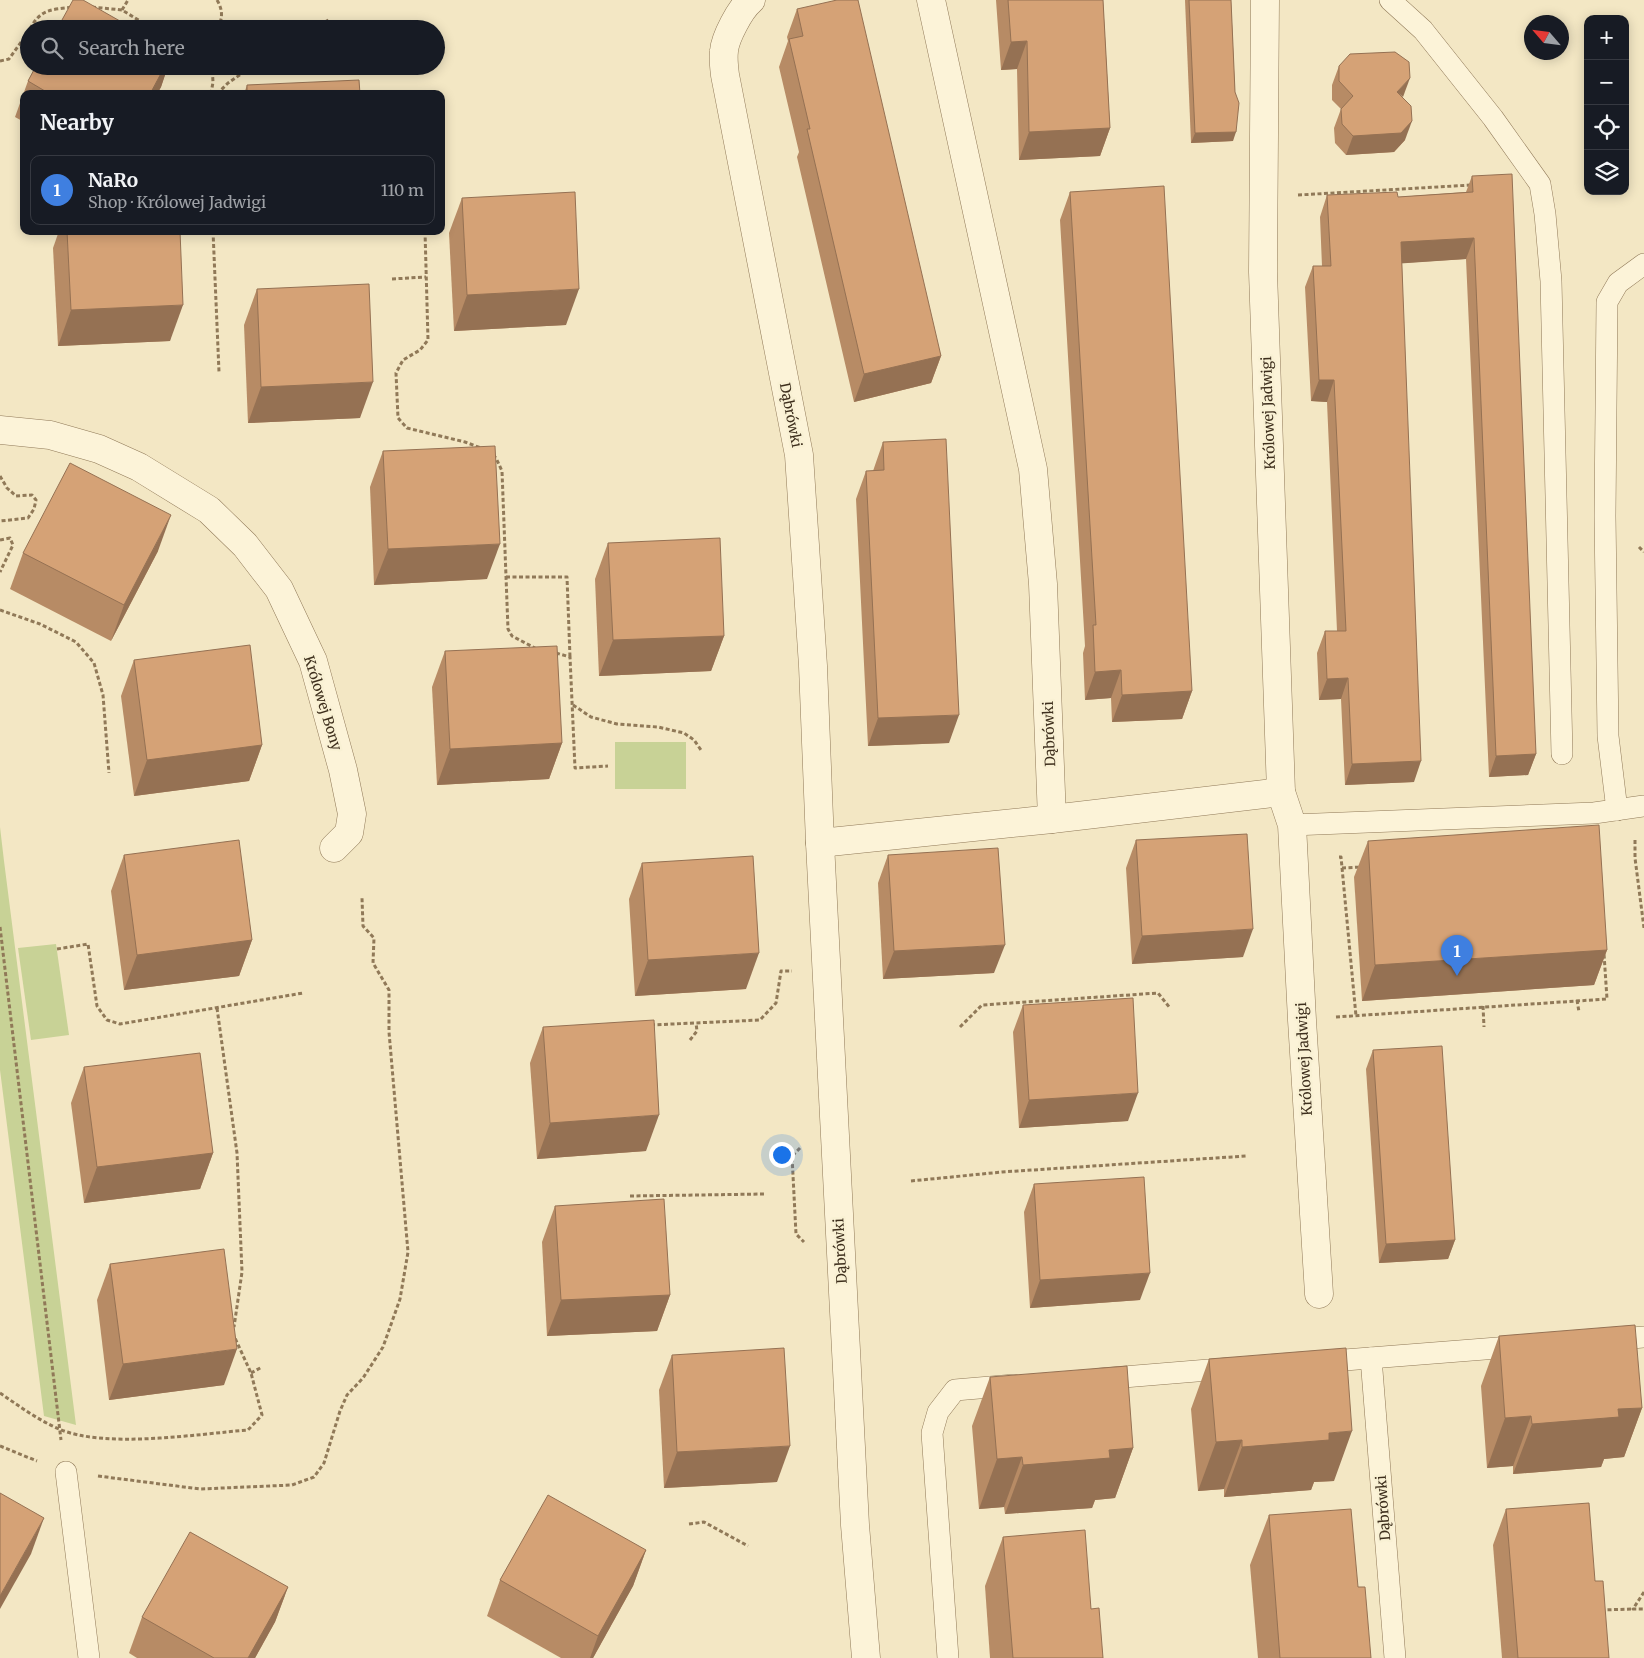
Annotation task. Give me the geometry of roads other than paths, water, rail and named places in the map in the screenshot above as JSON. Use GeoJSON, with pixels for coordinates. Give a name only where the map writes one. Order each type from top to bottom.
{"type":"FeatureCollection","features":[{"type":"Feature","properties":{"kind":"street","name":"Dąbrówki"},"geometry":{"type":"LineString","coordinates":[[751,0],[745,5],[733,26],[724,50],[725,75],[799,456],[813,666],[820,843],[855,1515],[866,1658]]}},
{"type":"Feature","properties":{"kind":"street","name":"Dąbrówki"},"geometry":{"type":"LineString","coordinates":[[931,0],[1033,469],[1043,584],[1052,819]]}},
{"type":"Feature","properties":{"kind":"street","name":"Królowej Jadwigi"},"geometry":{"type":"LineString","coordinates":[[1264,0],[1263,272],[1281,792],[1292,824],[1301,1014],[1319,1294]]}},
{"type":"Feature","properties":{"kind":"street","name":"Królowej Bony"},"geometry":{"type":"LineString","coordinates":[[0,430],[50,435],[99,449],[139,467],[208,510],[245,545],[279,589],[313,661],[343,770],[352,814],[349,833],[334,848]]}},
{"type":"Feature","properties":{"kind":"street"},"geometry":{"type":"LineString","coordinates":[[820,843],[1052,819],[1281,792]]}},
{"type":"Feature","properties":{"kind":"lane"},"geometry":{"type":"LineString","coordinates":[[1390,0],[1423,30],[1493,118],[1540,184],[1545,214],[1551,281],[1562,754]]}},
{"type":"Feature","properties":{"kind":"lane"},"geometry":{"type":"LineString","coordinates":[[1292,824],[1594,813],[1632,808],[1608,736],[1605,516],[1607,302],[1618,283],[1644,264]]}},
{"type":"Feature","properties":{"kind":"lane"},"geometry":{"type":"LineString","coordinates":[[1586,1342],[1644,1337]]}},
{"type":"Feature","properties":{"kind":"lane"},"geometry":{"type":"LineString","coordinates":[[1302,1363],[1547,1344]]}},
{"type":"Feature","properties":{"kind":"lane","name":"Dąbrówki"},"geometry":{"type":"LineString","coordinates":[[1371,1358],[1395,1658]]}},
{"type":"Feature","properties":{"kind":"lane"},"geometry":{"type":"LineString","coordinates":[[1084,1380],[1252,1367]]}},
{"type":"Feature","properties":{"kind":"lane"},"geometry":{"type":"LineString","coordinates":[[948,1658],[932,1433],[938,1412],[955,1390],[1034,1384]]}},
{"type":"Feature","properties":{"kind":"lane"},"geometry":{"type":"LineString","coordinates":[[66,1472],[89,1658]]}},
{"type":"Feature","properties":{"kind":"place","name":"NaRo"},"geometry":{"type":"Point","coordinates":[1457,976]}}]}
